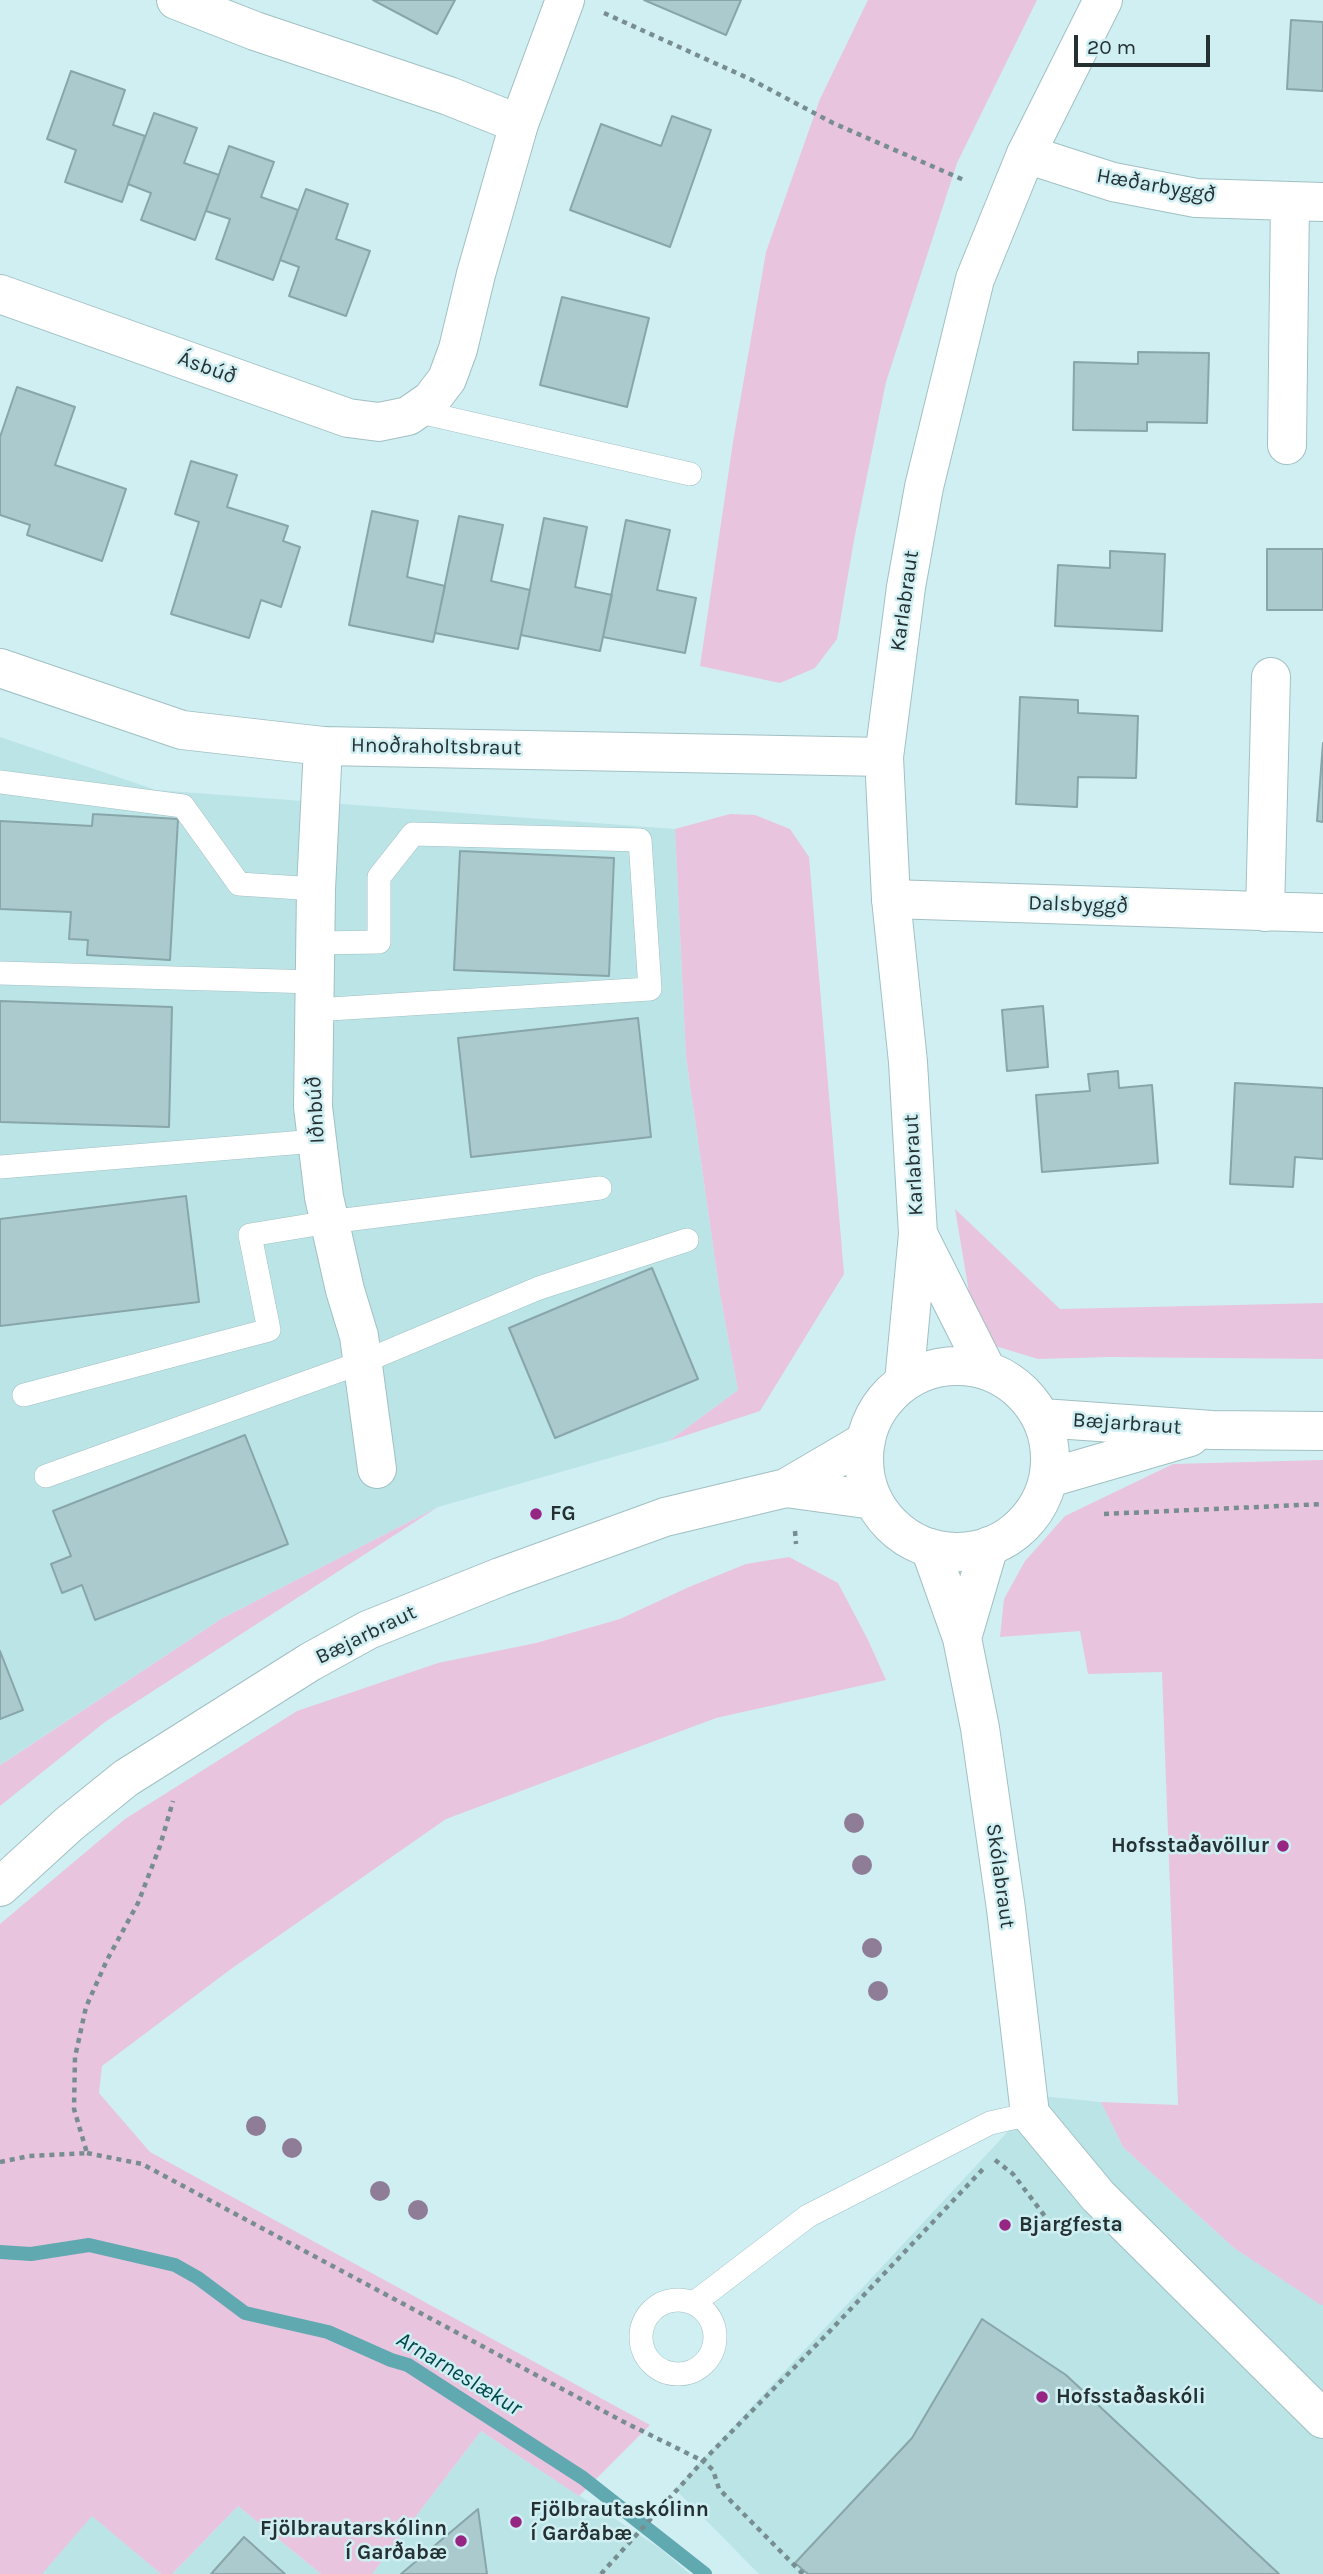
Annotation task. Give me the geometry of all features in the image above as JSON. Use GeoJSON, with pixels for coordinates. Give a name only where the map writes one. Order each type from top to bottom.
{"type":"FeatureCollection","features":[{"type":"Feature","properties":{"kind":"street"},"geometry":{"type":"LineString","coordinates":[[176,0],[255,31],[449,96],[519,124]]}},
{"type":"Feature","properties":{"kind":"street","name":"Karlabraut"},"geometry":{"type":"LineString","coordinates":[[904,1382],[918,1234],[908,1062],[891,899],[884,757],[906,587],[924,487],[975,279],[1026,154],[1103,0]]}},
{"type":"Feature","properties":{"kind":"street","name":"Ásbúð"},"geometry":{"type":"LineString","coordinates":[[0,294],[348,418],[379,422],[408,416],[431,400],[447,379],[458,349],[476,274],[519,124],[583,6]]}},
{"type":"Feature","properties":{"kind":"street","name":"Hæðarbyggð"},"geometry":{"type":"LineString","coordinates":[[1026,154],[1113,182],[1196,198],[1306,201],[1287,445]]}},
{"type":"Feature","properties":{"kind":"street","name":"Hnoðraholtsbraut"},"geometry":{"type":"LineString","coordinates":[[0,668],[182,730],[323,746],[884,757]]}},
{"type":"Feature","properties":{"kind":"street"},"geometry":{"type":"LineString","coordinates":[[1265,912],[1271,677]]}},
{"type":"Feature","properties":{"kind":"street","name":"Iðnbúð"},"geometry":{"type":"LineString","coordinates":[[323,746],[316,889],[313,1107],[330,1222],[345,1290],[359,1336],[377,1469]]}},
{"type":"Feature","properties":{"kind":"street","name":"Dalsbyggð"},"geometry":{"type":"LineString","coordinates":[[891,899],[1323,914]]}},
{"type":"Feature","properties":{"kind":"street","name":"Karlabraut"},"geometry":{"type":"LineString","coordinates":[[918,1234],[986,1369]]}},
{"type":"Feature","properties":{"kind":"street","name":"Bæjarbraut"},"geometry":{"type":"LineString","coordinates":[[937,1367],[986,1369],[1005,1378],[1027,1396],[1042,1418],[1051,1448],[1049,1478],[1032,1515],[1006,1539],[989,1546],[959,1551],[930,1548],[907,1538],[888,1521],[873,1500],[864,1470],[866,1441],[882,1403],[904,1382],[937,1367]]}},
{"type":"Feature","properties":{"kind":"street","name":"Bæjarbraut"},"geometry":{"type":"LineString","coordinates":[[1042,1418],[1212,1430],[1323,1431]]}},
{"type":"Feature","properties":{"kind":"street","name":"Bæjarbraut"},"geometry":{"type":"LineString","coordinates":[[1049,1478],[1212,1430]]}},
{"type":"Feature","properties":{"kind":"street","name":"Bæjarbraut"},"geometry":{"type":"LineString","coordinates":[[0,1886],[69,1824],[126,1778],[289,1675],[368,1630],[500,1577],[665,1517],[786,1488],[866,1441]]}},
{"type":"Feature","properties":{"kind":"street","name":"Bæjarbraut"},"geometry":{"type":"LineString","coordinates":[[786,1488],[873,1500]]}},
{"type":"Feature","properties":{"kind":"street","name":"Skólabraut"},"geometry":{"type":"LineString","coordinates":[[962,1638],[989,1546]]}},
{"type":"Feature","properties":{"kind":"street","name":"Skólabraut"},"geometry":{"type":"LineString","coordinates":[[930,1548],[962,1638],[980,1728],[1006,1909],[1030,2115]]}},
{"type":"Feature","properties":{"kind":"street"},"geometry":{"type":"LineString","coordinates":[[1030,2115],[1098,2196],[1323,2419]]}},
{"type":"Feature","properties":{"kind":"lane"},"geometry":{"type":"LineString","coordinates":[[416,411],[690,474]]}},
{"type":"Feature","properties":{"kind":"lane"},"geometry":{"type":"LineString","coordinates":[[0,782],[183,806],[239,884],[316,889]]}},
{"type":"Feature","properties":{"kind":"lane"},"geometry":{"type":"LineString","coordinates":[[0,973],[314,996],[650,989],[639,840],[413,834],[379,877],[379,942],[315,943]]}},
{"type":"Feature","properties":{"kind":"lane"},"geometry":{"type":"LineString","coordinates":[[0,1167],[316,1141]]}},
{"type":"Feature","properties":{"kind":"lane"},"geometry":{"type":"LineString","coordinates":[[24,1395],[269,1330],[250,1236],[330,1222],[600,1188]]}},
{"type":"Feature","properties":{"kind":"lane"},"geometry":{"type":"LineString","coordinates":[[46,1476],[363,1362],[539,1288],[687,1240]]}},
{"type":"Feature","properties":{"kind":"lane"},"geometry":{"type":"LineString","coordinates":[[694,2303],[808,2216],[990,2123],[1030,2115]]}},
{"type":"Feature","properties":{"kind":"path"},"geometry":{"type":"LineString","coordinates":[[583,6],[750,79],[833,123],[966,181]]}},
{"type":"Feature","properties":{"kind":"path"},"geometry":{"type":"LineString","coordinates":[[1104,1514],[1323,1504]]}},
{"type":"Feature","properties":{"kind":"path"},"geometry":{"type":"LineString","coordinates":[[794,1529],[796,1544]]}},
{"type":"Feature","properties":{"kind":"path"},"geometry":{"type":"LineString","coordinates":[[87,2153],[74,2109],[75,2057],[86,2007],[107,1960],[138,1903],[160,1846],[176,1793]]}},
{"type":"Feature","properties":{"kind":"path"},"geometry":{"type":"LineString","coordinates":[[0,2162],[29,2156],[87,2153],[142,2164],[609,2415],[703,2461],[713,2470],[719,2488],[803,2574]]}},
{"type":"Feature","properties":{"kind":"path"},"geometry":{"type":"LineString","coordinates":[[601,2574],[703,2461],[990,2161],[997,2160],[1010,2170],[1059,2235]]}},
{"type":"Feature","properties":{"kind":"shaded area"},"geometry":{"type":"Polygon","coordinates":[[[868,0],[1037,0],[957,163],[886,382],[837,639],[815,668],[780,683],[700,666],[733,442],[766,252],[820,99],[868,0]]]}},
{"type":"Feature","properties":{"kind":"shaded area"},"geometry":{"type":"Polygon","coordinates":[[[0,737],[156,790],[675,829],[686,1057],[720,1294],[738,1390],[669,1441],[438,1507],[221,1619],[0,1765],[0,737]]]}},
{"type":"Feature","properties":{"kind":"shaded area"},"geometry":{"type":"Polygon","coordinates":[[[730,814],[755,815],[790,829],[809,857],[844,1274],[760,1411],[669,1441],[738,1390],[720,1294],[686,1057],[675,829],[730,814]]]}},
{"type":"Feature","properties":{"kind":"shaded area"},"geometry":{"type":"Polygon","coordinates":[[[955,1209],[1060,1309],[1323,1303],[1323,1359],[1038,1359],[992,1345],[972,1310],[955,1209]]]}},
{"type":"Feature","properties":{"kind":"shaded area"},"geometry":{"type":"Polygon","coordinates":[[[1323,1460],[1321,2305],[1234,2248],[1123,2147],[1101,2102],[1178,2105],[1162,1672],[1088,1674],[1080,1631],[1000,1637],[1004,1599],[1025,1561],[1065,1516],[1173,1464],[1323,1460]]]}},
{"type":"Feature","properties":{"kind":"shaded area"},"geometry":{"type":"Polygon","coordinates":[[[438,1507],[105,1722],[0,1806],[0,1765],[221,1619],[438,1507]]]}},
{"type":"Feature","properties":{"kind":"shaded area"},"geometry":{"type":"Polygon","coordinates":[[[789,1557],[838,1583],[886,1680],[716,1718],[446,1819],[231,1969],[102,2066],[99,2093],[150,2152],[650,2425],[579,2496],[481,2431],[372,2574],[321,2574],[238,2506],[172,2574],[161,2574],[92,2516],[42,2574],[0,2574],[0,1924],[125,1819],[297,1711],[438,1663],[536,1643],[620,1619],[746,1564],[789,1557]]]}},
{"type":"Feature","properties":{"kind":"shaded area","name":"Hofsstaðaskóli"},"geometry":{"type":"Polygon","coordinates":[[[1041,2096],[1101,2102],[1123,2147],[1234,2248],[1323,2305],[1323,2574],[759,2574],[675,2489],[1041,2096]]]}},
{"type":"Feature","properties":{"kind":"shaded area","name":"Fjölbrautaskólinn í Garðabæ"},"geometry":{"type":"Polygon","coordinates":[[[481,2431],[661,2549],[690,2574],[372,2574],[481,2431]]]}},
{"type":"Feature","properties":{"kind":"shaded area"},"geometry":{"type":"Polygon","coordinates":[[[238,2506],[321,2574],[172,2574],[238,2506]]]}},
{"type":"Feature","properties":{"kind":"shaded area"},"geometry":{"type":"Polygon","coordinates":[[[92,2515],[161,2574],[42,2574],[92,2515]]]}},
{"type":"Feature","properties":{"kind":"building"},"geometry":{"type":"Polygon","coordinates":[[[373,0],[455,0],[437,34],[373,0]]]}},
{"type":"Feature","properties":{"kind":"building"},"geometry":{"type":"Polygon","coordinates":[[[644,0],[741,0],[726,35],[644,0]]]}},
{"type":"Feature","properties":{"kind":"building"},"geometry":{"type":"Polygon","coordinates":[[[1291,20],[1323,22],[1323,91],[1287,89],[1291,20]]]}},
{"type":"Feature","properties":{"kind":"building"},"geometry":{"type":"Polygon","coordinates":[[[71,71],[125,90],[113,125],[145,136],[122,202],[65,182],[76,150],[47,139],[71,71]]]}},
{"type":"Feature","properties":{"kind":"building"},"geometry":{"type":"Polygon","coordinates":[[[154,113],[197,128],[184,163],[219,175],[195,240],[141,220],[151,193],[128,184],[154,113]]]}},
{"type":"Feature","properties":{"kind":"building"},"geometry":{"type":"Polygon","coordinates":[[[672,116],[711,130],[670,247],[570,210],[601,124],[661,146],[672,116]]]}},
{"type":"Feature","properties":{"kind":"building"},"geometry":{"type":"Polygon","coordinates":[[[229,146],[274,162],[261,197],[298,210],[273,280],[216,259],[230,219],[206,211],[229,146]]]}},
{"type":"Feature","properties":{"kind":"building"},"geometry":{"type":"Polygon","coordinates":[[[306,189],[348,204],[336,239],[370,251],[346,316],[289,296],[299,267],[280,260],[306,189]]]}},
{"type":"Feature","properties":{"kind":"building"},"geometry":{"type":"Polygon","coordinates":[[[562,297],[649,318],[627,407],[540,385],[562,297]]]}},
{"type":"Feature","properties":{"kind":"building"},"geometry":{"type":"Polygon","coordinates":[[[1138,352],[1209,353],[1207,423],[1147,422],[1147,431],[1073,430],[1074,362],[1138,364],[1138,352]]]}},
{"type":"Feature","properties":{"kind":"building"},"geometry":{"type":"Polygon","coordinates":[[[17,387],[75,407],[55,465],[126,489],[102,561],[27,535],[30,525],[0,515],[0,437],[17,387]]]}},
{"type":"Feature","properties":{"kind":"building"},"geometry":{"type":"Polygon","coordinates":[[[191,461],[237,475],[227,507],[288,526],[283,541],[300,547],[281,607],[261,600],[249,638],[171,614],[199,522],[175,514],[191,461]]]}},
{"type":"Feature","properties":{"kind":"building"},"geometry":{"type":"Polygon","coordinates":[[[372,511],[418,521],[407,577],[445,586],[433,642],[349,625],[372,511]]]}},
{"type":"Feature","properties":{"kind":"building"},"geometry":{"type":"Polygon","coordinates":[[[459,516],[503,525],[491,581],[530,590],[518,649],[435,633],[459,516]]]}},
{"type":"Feature","properties":{"kind":"building"},"geometry":{"type":"Polygon","coordinates":[[[544,518],[587,527],[575,587],[612,595],[600,651],[521,635],[544,518]]]}},
{"type":"Feature","properties":{"kind":"building"},"geometry":{"type":"Polygon","coordinates":[[[626,520],[670,530],[657,590],[696,598],[685,653],[603,637],[626,520]]]}},
{"type":"Feature","properties":{"kind":"building"},"geometry":{"type":"Polygon","coordinates":[[[1267,549],[1323,549],[1323,610],[1267,610],[1267,549]]]}},
{"type":"Feature","properties":{"kind":"building"},"geometry":{"type":"Polygon","coordinates":[[[1110,551],[1165,554],[1162,631],[1055,626],[1058,565],[1110,568],[1110,551]]]}},
{"type":"Feature","properties":{"kind":"building"},"geometry":{"type":"Polygon","coordinates":[[[1020,697],[1078,700],[1078,713],[1138,716],[1136,778],[1078,777],[1077,807],[1016,804],[1020,697]]]}},
{"type":"Feature","properties":{"kind":"building"},"geometry":{"type":"Polygon","coordinates":[[[1323,743],[1323,822],[1317,821],[1323,743]]]}},
{"type":"Feature","properties":{"kind":"building"},"geometry":{"type":"Polygon","coordinates":[[[93,814],[178,819],[170,960],[87,955],[88,940],[69,939],[71,912],[0,909],[0,821],[92,826],[93,814]]]}},
{"type":"Feature","properties":{"kind":"building"},"geometry":{"type":"Polygon","coordinates":[[[460,851],[614,858],[609,976],[454,970],[460,851]]]}},
{"type":"Feature","properties":{"kind":"building"},"geometry":{"type":"Polygon","coordinates":[[[0,1001],[172,1007],[169,1127],[0,1122],[0,1001]]]}},
{"type":"Feature","properties":{"kind":"building"},"geometry":{"type":"Polygon","coordinates":[[[1043,1006],[1048,1067],[1007,1071],[1002,1010],[1043,1006]]]}},
{"type":"Feature","properties":{"kind":"building"},"geometry":{"type":"Polygon","coordinates":[[[638,1018],[651,1137],[471,1157],[458,1038],[638,1018]]]}},
{"type":"Feature","properties":{"kind":"building"},"geometry":{"type":"Polygon","coordinates":[[[1118,1071],[1119,1088],[1152,1085],[1158,1163],[1042,1172],[1036,1095],[1090,1091],[1088,1074],[1118,1071]]]}},
{"type":"Feature","properties":{"kind":"building"},"geometry":{"type":"Polygon","coordinates":[[[1235,1083],[1323,1088],[1323,1159],[1295,1157],[1293,1187],[1230,1184],[1235,1083]]]}},
{"type":"Feature","properties":{"kind":"building"},"geometry":{"type":"Polygon","coordinates":[[[186,1196],[199,1302],[0,1326],[0,1219],[186,1196]]]}},
{"type":"Feature","properties":{"kind":"building"},"geometry":{"type":"Polygon","coordinates":[[[652,1268],[698,1379],[555,1438],[509,1328],[652,1268]]]}},
{"type":"Feature","properties":{"kind":"building"},"geometry":{"type":"Polygon","coordinates":[[[245,1435],[288,1544],[95,1620],[82,1585],[62,1593],[51,1564],[71,1556],[53,1511],[245,1435]]]}},
{"type":"Feature","properties":{"kind":"building"},"geometry":{"type":"Polygon","coordinates":[[[0,1651],[23,1710],[0,1719],[0,1651]]]}},
{"type":"Feature","properties":{"kind":"building"},"geometry":{"type":"Polygon","coordinates":[[[982,2319],[1066,2375],[1279,2574],[808,2574],[795,2563],[912,2438],[982,2319]]]}},
{"type":"Feature","properties":{"kind":"building","name":"Fjölbrautarskólinn í Garðabæ"},"geometry":{"type":"Polygon","coordinates":[[[478,2509],[487,2574],[401,2574],[478,2509]]]}},
{"type":"Feature","properties":{"kind":"building","name":"Fjölbrautarskólinn í Garðabæ"},"geometry":{"type":"Polygon","coordinates":[[[244,2537],[285,2574],[211,2574],[244,2537]]]}},
{"type":"Feature","properties":{"kind":"waterway","name":"Arnarneslækur"},"geometry":{"type":"LineString","coordinates":[[0,2252],[31,2254],[89,2245],[175,2265],[198,2278],[245,2313],[328,2332],[408,2365],[583,2478],[705,2574]]}},
{"type":"Feature","properties":{"kind":"place","name":"FG"},"geometry":{"type":"Point","coordinates":[536,1514]}},
{"type":"Feature","properties":{"kind":"place","name":"Hofsstaðavöllur"},"geometry":{"type":"Point","coordinates":[1283,1846]}},
{"type":"Feature","properties":{"kind":"place","name":"Bjargfesta"},"geometry":{"type":"Point","coordinates":[1005,2225]}},
{"type":"Feature","properties":{"kind":"place","name":"Hofsstaðaskóli"},"geometry":{"type":"Point","coordinates":[1042,2397]}},
{"type":"Feature","properties":{"kind":"place","name":"Fjölbrautaskólinn í Garðabæ"},"geometry":{"type":"Point","coordinates":[516,2522]}},
{"type":"Feature","properties":{"kind":"place","name":"Fjölbrautarskólinn í Garðabæ"},"geometry":{"type":"Point","coordinates":[461,2541]}}]}
